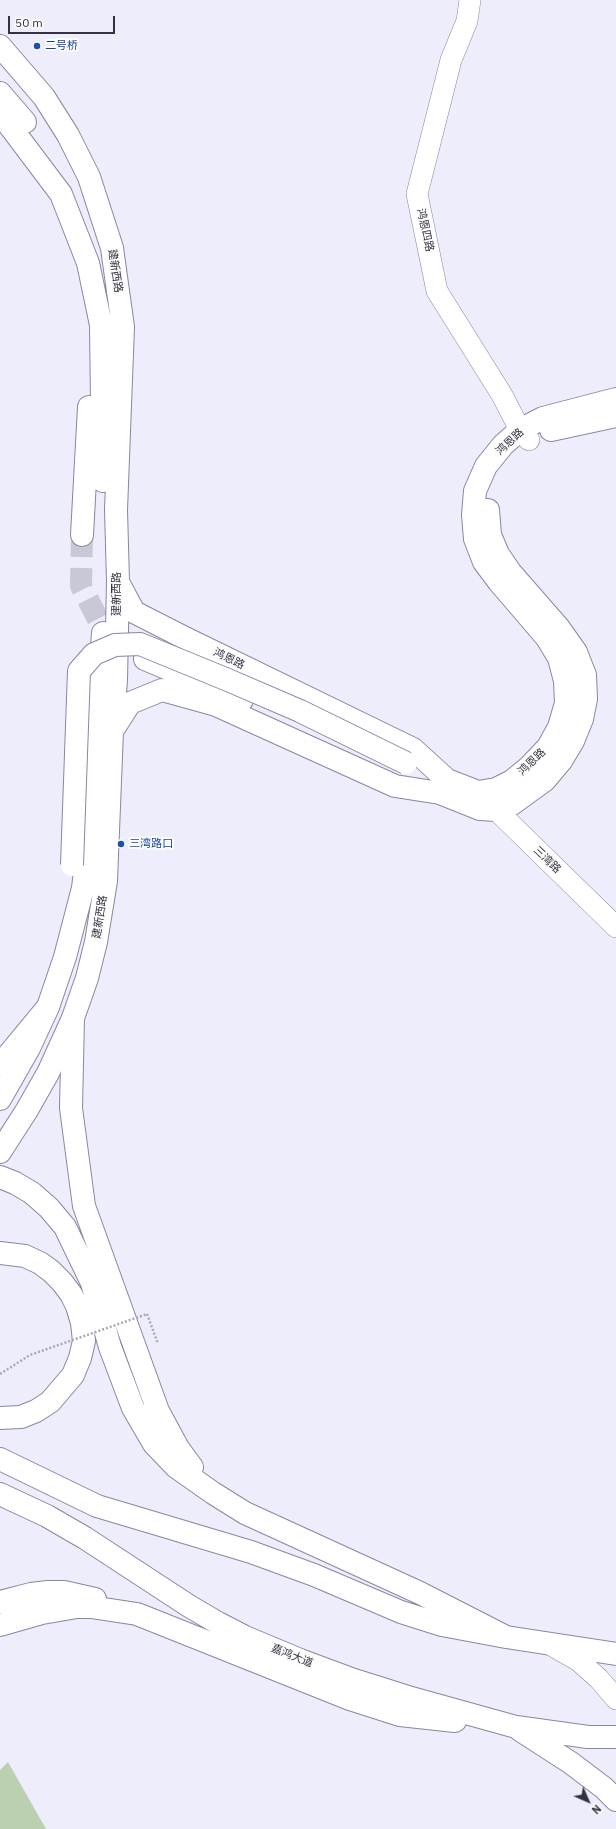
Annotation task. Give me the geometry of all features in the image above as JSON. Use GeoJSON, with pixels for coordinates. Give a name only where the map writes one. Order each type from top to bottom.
{"type":"FeatureCollection","features":[{"type":"Feature","properties":{"kind":"main road","name":"建新西路"},"geometry":{"type":"LineString","coordinates":[[0,46],[44,98],[68,135],[89,177],[112,248],[123,326],[116,510],[118,581],[116,680],[112,731],[106,881],[96,942],[87,978],[73,1018],[48,1073],[27,1110],[0,1152]]}},
{"type":"Feature","properties":{"kind":"main road","name":"建新西路"},"geometry":{"type":"LineString","coordinates":[[0,93],[10,115],[61,194],[88,263],[101,325],[105,610],[87,855],[83,888],[65,957],[48,1007],[29,1048],[0,1099]]}},
{"type":"Feature","properties":{"kind":"main road"},"geometry":{"type":"LineString","coordinates":[[82,535],[90,386],[101,325]]}},
{"type":"Feature","properties":{"kind":"main road","name":"鸿恩路"},"geometry":{"type":"LineString","coordinates":[[118,581],[134,612],[190,641],[413,749],[444,787],[480,809],[496,810],[512,804],[527,794],[545,780],[561,761],[573,741],[582,719],[586,699],[584,675],[576,652],[559,628],[511,573],[498,554],[490,535],[488,518],[489,496],[498,476],[525,435],[543,418],[616,399]]}},
{"type":"Feature","properties":{"kind":"main road","name":"鸿恩路"},"geometry":{"type":"LineString","coordinates":[[112,731],[130,703],[162,690],[216,705],[395,786],[444,787],[478,792],[496,790],[512,781],[529,767],[548,747],[559,727],[566,703],[565,681],[559,658],[547,638],[499,582],[484,562],[475,539],[472,515],[475,491],[486,466],[502,445],[525,435],[616,416]]}},
{"type":"Feature","properties":{"kind":"main road"},"geometry":{"type":"LineString","coordinates":[[65,957],[72,865],[79,670],[94,654],[115,645],[140,644],[300,711],[406,763],[444,787]]}},
{"type":"Feature","properties":{"kind":"main road"},"geometry":{"type":"LineString","coordinates":[[145,659],[444,787]]}},
{"type":"Feature","properties":{"kind":"main road"},"geometry":{"type":"LineString","coordinates":[[0,1065],[48,1007]]}},
{"type":"Feature","properties":{"kind":"main road"},"geometry":{"type":"LineString","coordinates":[[73,1018],[71,1108],[84,1206],[158,1411],[178,1448],[213,1494]]}},
{"type":"Feature","properties":{"kind":"main road"},"geometry":{"type":"LineString","coordinates":[[0,1177],[15,1183],[32,1193],[50,1208],[65,1227],[92,1284],[110,1347],[133,1408],[154,1444],[176,1467],[213,1494],[245,1513],[420,1593],[506,1637]]}},
{"type":"Feature","properties":{"kind":"main road"},"geometry":{"type":"LineString","coordinates":[[0,1253],[25,1256],[52,1271],[71,1294],[78,1306],[84,1341],[80,1358],[73,1375],[50,1402],[36,1411],[21,1417],[0,1418]]}},
{"type":"Feature","properties":{"kind":"main road"},"geometry":{"type":"LineString","coordinates":[[0,1459],[97,1506],[251,1552],[314,1575],[401,1612],[442,1625],[506,1637],[616,1654]]}},
{"type":"Feature","properties":{"kind":"main road","name":"嘉鸿大道"},"geometry":{"type":"LineString","coordinates":[[0,1494],[47,1516],[85,1538],[188,1606],[245,1637],[354,1680],[408,1697],[516,1727],[588,1736],[616,1737]]}},
{"type":"Feature","properties":{"kind":"main road"},"geometry":{"type":"LineString","coordinates":[[0,1602],[31,1594],[64,1592],[96,1599],[350,1698],[400,1715],[516,1727],[571,1763],[604,1788],[616,1800]]}},
{"type":"Feature","properties":{"kind":"main road"},"geometry":{"type":"LineString","coordinates":[[0,1625],[42,1613],[77,1607],[91,1607],[137,1614]]}},
{"type":"Feature","properties":{"kind":"street","name":"鸿恩四路"},"geometry":{"type":"LineString","coordinates":[[470,1],[467,21],[451,60],[417,194],[437,291],[502,395],[525,435]]}},
{"type":"Feature","properties":{"kind":"street","name":"三湾路"},"geometry":{"type":"LineString","coordinates":[[478,792],[616,927]]}},
{"type":"Feature","properties":{"kind":"street"},"geometry":{"type":"LineString","coordinates":[[550,1644],[579,1661],[599,1679],[616,1699]]}},
{"type":"Feature","properties":{"kind":"path"},"geometry":{"type":"LineString","coordinates":[[0,1374],[30,1355],[147,1314],[158,1344]]}},
{"type":"Feature","properties":{"kind":"green space"},"geometry":{"type":"Polygon","coordinates":[[[8,1762],[46,1829],[0,1829],[0,1770],[8,1762]]]}},
{"type":"Feature","properties":{"kind":"tunnel"},"geometry":{"type":"LineString","coordinates":[[82,535],[81,586],[99,621],[124,642]]}},
{"type":"Feature","properties":{"kind":"place","name":"二号桥"},"geometry":{"type":"Point","coordinates":[37,46]}},
{"type":"Feature","properties":{"kind":"place","name":"三湾路口"},"geometry":{"type":"Point","coordinates":[121,844]}}]}
